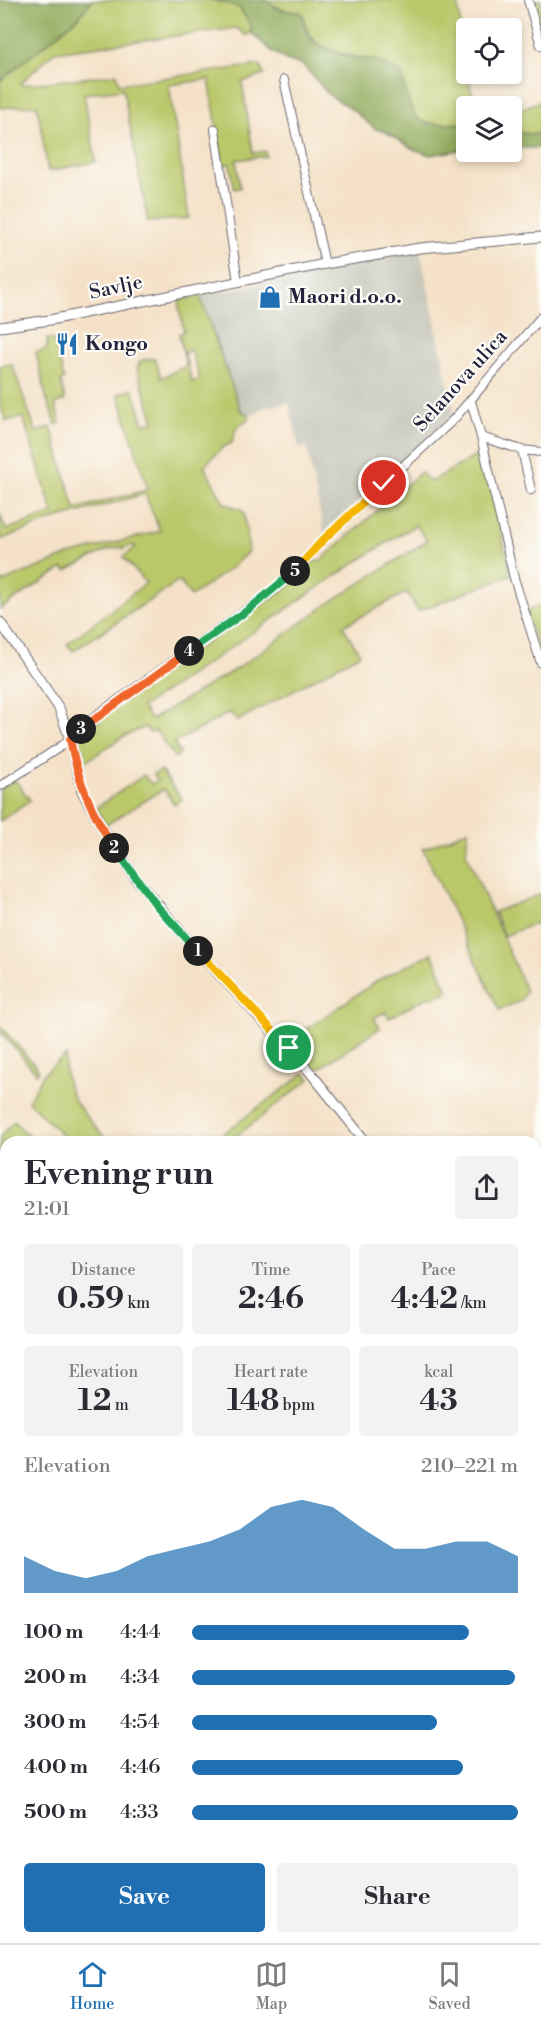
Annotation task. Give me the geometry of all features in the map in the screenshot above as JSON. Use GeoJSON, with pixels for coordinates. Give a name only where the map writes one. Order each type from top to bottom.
{"type":"FeatureCollection","features":[{"type":"Feature","properties":{"kind":"street"},"geometry":{"type":"LineString","coordinates":[[528,0],[541,46]]}},
{"type":"Feature","properties":{"kind":"street"},"geometry":{"type":"LineString","coordinates":[[285,80],[325,264]]}},
{"type":"Feature","properties":{"kind":"street"},"geometry":{"type":"LineString","coordinates":[[214,129],[238,282]]}},
{"type":"Feature","properties":{"kind":"street","name":"Savlje"},"geometry":{"type":"LineString","coordinates":[[0,327],[50,320],[325,264],[420,248],[541,237]]}},
{"type":"Feature","properties":{"kind":"street","name":"Selanova ulica"},"geometry":{"type":"LineString","coordinates":[[0,786],[70,739],[107,708],[275,590],[322,541],[471,401],[541,317]]}},
{"type":"Feature","properties":{"kind":"street"},"geometry":{"type":"LineString","coordinates":[[471,401],[517,589],[541,663]]}},
{"type":"Feature","properties":{"kind":"street"},"geometry":{"type":"LineString","coordinates":[[481,436],[522,450],[541,452]]}},
{"type":"Feature","properties":{"kind":"street"},"geometry":{"type":"LineString","coordinates":[[522,450],[531,490]]}},
{"type":"Feature","properties":{"kind":"street"},"geometry":{"type":"LineString","coordinates":[[0,622],[55,702],[70,739],[82,791],[101,826],[136,879],[195,948],[310,1072],[361,1136]]}},
{"type":"Feature","properties":{"kind":"shaded area"},"geometry":{"type":"Polygon","coordinates":[[[420,250],[454,413],[324,533],[307,447],[299,448],[289,403],[264,407],[249,418],[247,413],[241,411],[200,296],[420,250]]]}},
{"type":"Feature","properties":{"kind":"green space"},"geometry":{"type":"Polygon","coordinates":[[[0,0],[92,0],[79,17],[0,81],[0,0]]]}},
{"type":"Feature","properties":{"kind":"green space"},"geometry":{"type":"Polygon","coordinates":[[[92,0],[212,0],[240,6],[253,28],[247,36],[236,28],[54,52],[21,83],[22,85],[117,74],[119,84],[260,65],[264,75],[242,82],[253,153],[265,151],[266,156],[236,160],[240,188],[234,189],[230,164],[223,165],[209,79],[169,85],[189,218],[148,222],[123,89],[84,94],[96,162],[48,171],[37,105],[0,108],[0,81],[79,17],[92,0]]]}},
{"type":"Feature","properties":{"kind":"green space"},"geometry":{"type":"Polygon","coordinates":[[[212,0],[266,0],[280,10],[301,12],[307,34],[315,43],[348,57],[372,59],[401,73],[409,104],[418,119],[435,124],[456,123],[456,151],[430,155],[413,149],[386,132],[375,129],[353,110],[329,95],[303,65],[286,60],[273,52],[250,32],[252,27],[239,7],[212,0]]]}},
{"type":"Feature","properties":{"kind":"green space"},"geometry":{"type":"Polygon","coordinates":[[[266,0],[457,0],[460,18],[456,18],[456,84],[470,84],[473,96],[456,96],[456,123],[435,124],[418,119],[409,104],[401,73],[323,47],[310,36],[304,17],[266,0]]]}},
{"type":"Feature","properties":{"kind":"green space"},"geometry":{"type":"Polygon","coordinates":[[[531,0],[541,0],[541,34],[531,0]]]}},
{"type":"Feature","properties":{"kind":"green space"},"geometry":{"type":"Polygon","coordinates":[[[541,101],[541,135],[522,133],[523,108],[541,101]]]}},
{"type":"Feature","properties":{"kind":"green space"},"geometry":{"type":"Polygon","coordinates":[[[522,133],[541,135],[541,148],[522,148],[522,133]]]}},
{"type":"Feature","properties":{"kind":"green space"},"geometry":{"type":"Polygon","coordinates":[[[200,296],[241,411],[247,413],[249,418],[236,429],[232,443],[223,447],[204,466],[224,503],[244,513],[249,551],[230,569],[191,596],[179,581],[73,651],[67,644],[146,583],[123,557],[136,547],[132,545],[123,549],[122,547],[107,550],[66,571],[63,568],[0,609],[0,583],[69,555],[160,531],[145,494],[55,519],[0,540],[0,514],[6,530],[53,513],[23,417],[6,421],[0,405],[0,366],[12,364],[36,432],[51,427],[75,509],[143,491],[148,489],[118,394],[133,389],[144,424],[154,421],[137,369],[140,361],[155,358],[161,378],[186,366],[179,334],[184,331],[179,308],[180,300],[200,296]],[[191,350],[184,352],[192,382],[200,379],[191,350]]]}},
{"type":"Feature","properties":{"kind":"green space"},"geometry":{"type":"Polygon","coordinates":[[[47,339],[55,340],[64,379],[61,381],[65,400],[55,404],[60,423],[56,425],[46,397],[36,352],[47,349],[47,339]]]}},
{"type":"Feature","properties":{"kind":"green space"},"geometry":{"type":"Polygon","coordinates":[[[483,452],[511,575],[418,611],[407,592],[343,626],[360,654],[237,721],[230,712],[174,743],[180,754],[175,758],[155,730],[150,733],[145,727],[121,738],[78,767],[77,742],[81,734],[147,683],[265,603],[314,560],[319,562],[421,472],[430,482],[483,452]],[[416,525],[346,569],[142,707],[151,720],[239,667],[332,601],[427,541],[416,525]]]}},
{"type":"Feature","properties":{"kind":"green space"},"geometry":{"type":"Polygon","coordinates":[[[541,605],[541,657],[525,611],[541,605]]]}},
{"type":"Feature","properties":{"kind":"green space"},"geometry":{"type":"Polygon","coordinates":[[[161,771],[182,799],[175,805],[164,789],[106,825],[96,808],[144,775],[151,784],[157,780],[153,774],[161,771]]]}},
{"type":"Feature","properties":{"kind":"green space"},"geometry":{"type":"Polygon","coordinates":[[[15,780],[30,800],[0,821],[0,789],[15,780]]]}},
{"type":"Feature","properties":{"kind":"green space"},"geometry":{"type":"Polygon","coordinates":[[[468,830],[466,853],[526,991],[521,1001],[499,1010],[423,849],[468,830]]]}},
{"type":"Feature","properties":{"kind":"green space"},"geometry":{"type":"Polygon","coordinates":[[[541,894],[541,921],[504,936],[494,912],[541,894]]]}},
{"type":"Feature","properties":{"kind":"green space"},"geometry":{"type":"Polygon","coordinates":[[[432,953],[448,991],[432,998],[430,996],[389,1018],[385,1012],[374,1018],[380,1028],[315,1071],[289,1041],[380,979],[432,953]]]}},
{"type":"Feature","properties":{"kind":"green space"},"geometry":{"type":"Polygon","coordinates":[[[0,1026],[39,1070],[37,1074],[0,1031],[0,1026]]]}},
{"type":"Feature","properties":{"kind":"green space"},"geometry":{"type":"Polygon","coordinates":[[[66,1055],[67,1081],[76,1103],[104,1136],[63,1136],[28,1101],[44,1073],[66,1055]]]}},
{"type":"Feature","properties":{"kind":"green space"},"geometry":{"type":"Polygon","coordinates":[[[305,1073],[310,1079],[236,1136],[220,1136],[305,1073]]]}},
{"type":"Feature","properties":{"kind":"green space"},"geometry":{"type":"Polygon","coordinates":[[[14,1121],[28,1136],[1,1136],[14,1121]]]}},
{"type":"Feature","properties":{"kind":"place","name":"Maori d.o.o."},"geometry":{"type":"Point","coordinates":[270,297]}},
{"type":"Feature","properties":{"kind":"place","name":"Kongo"},"geometry":{"type":"Point","coordinates":[67,344]}},
{"type":"Feature","properties":{"kind":"route"},"geometry":{"type":"LineString","coordinates":[[289,1048],[202,956],[136,879],[101,826],[82,791],[70,739],[98,714],[275,590],[322,541],[384,483]]}}]}
